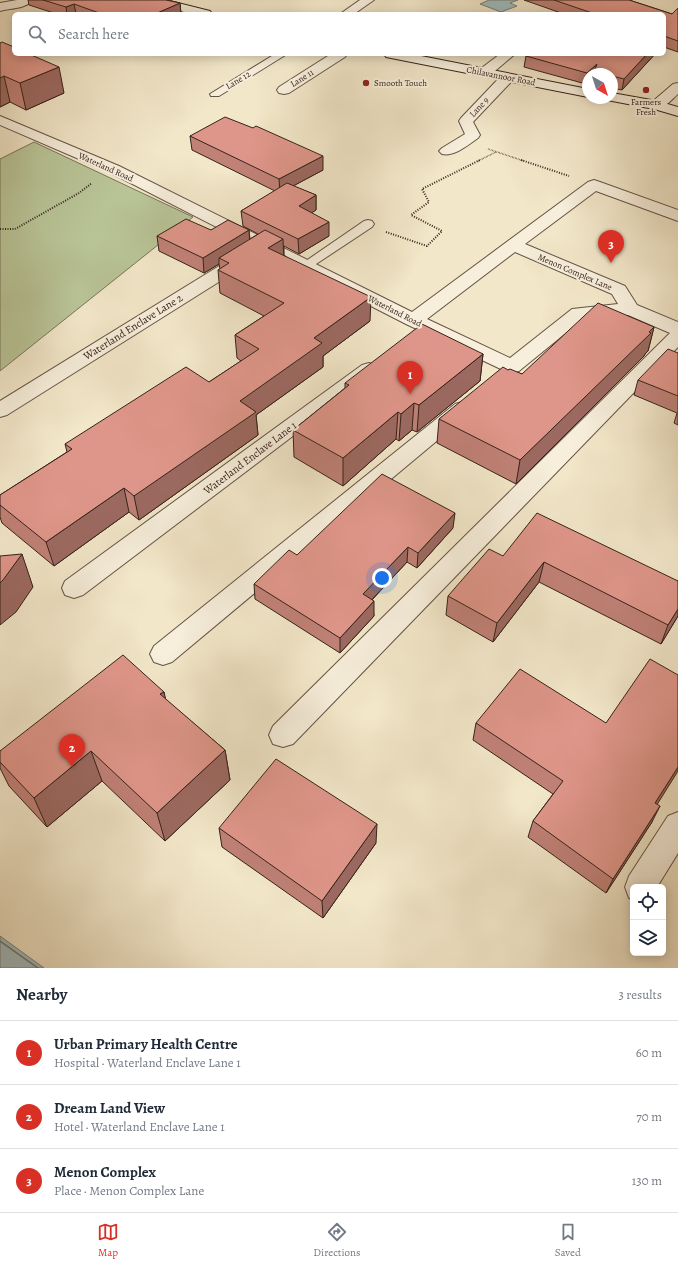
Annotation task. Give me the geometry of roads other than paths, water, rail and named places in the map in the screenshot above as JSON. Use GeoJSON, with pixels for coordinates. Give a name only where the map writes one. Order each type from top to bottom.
{"type":"FeatureCollection","features":[{"type":"Feature","properties":{"kind":"street"},"geometry":{"type":"LineString","coordinates":[[0,7],[5,5],[15,5],[26,0]]}},
{"type":"Feature","properties":{"kind":"street"},"geometry":{"type":"LineString","coordinates":[[152,0],[188,12]]}},
{"type":"Feature","properties":{"kind":"street"},"geometry":{"type":"LineString","coordinates":[[349,12],[368,0]]}},
{"type":"Feature","properties":{"kind":"street","name":"Lane 11"},"geometry":{"type":"LineString","coordinates":[[284,90],[337,56]]}},
{"type":"Feature","properties":{"kind":"street","name":"Chilavannoor Road"},"geometry":{"type":"LineString","coordinates":[[401,56],[507,78],[582,91]]}},
{"type":"Feature","properties":{"kind":"street"},"geometry":{"type":"LineString","coordinates":[[484,73],[505,56]]}},
{"type":"Feature","properties":{"kind":"street","name":"Lane 9"},"geometry":{"type":"LineString","coordinates":[[447,151],[473,135],[466,121],[507,78]]}},
{"type":"Feature","properties":{"kind":"street"},"geometry":{"type":"LineString","coordinates":[[657,105],[678,87]]}},
{"type":"Feature","properties":{"kind":"street"},"geometry":{"type":"LineString","coordinates":[[618,98],[657,105],[678,112]]}},
{"type":"Feature","properties":{"kind":"street","name":"Waterland Road"},"geometry":{"type":"LineString","coordinates":[[0,120],[112,169],[266,244],[419,323],[512,367]]}},
{"type":"Feature","properties":{"kind":"street"},"geometry":{"type":"LineString","coordinates":[[407,341],[419,323],[512,245],[594,185],[678,216]]}},
{"type":"Feature","properties":{"kind":"street","name":"Waterland Enclave Lane 2"},"geometry":{"type":"LineString","coordinates":[[0,410],[266,244]]}},
{"type":"Feature","properties":{"kind":"street","name":"Menon Complex Lane"},"geometry":{"type":"LineString","coordinates":[[512,245],[619,290],[630,308]]}},
{"type":"Feature","properties":{"kind":"street"},"geometry":{"type":"LineString","coordinates":[[494,382],[579,313],[630,308],[678,329]]}},
{"type":"Feature","properties":{"kind":"street"},"geometry":{"type":"LineString","coordinates":[[282,735],[678,336]]}},
{"type":"Feature","properties":{"kind":"street","name":"Waterland Enclave Lane 1"},"geometry":{"type":"LineString","coordinates":[[74,588],[388,355]]}},
{"type":"Feature","properties":{"kind":"street"},"geometry":{"type":"LineString","coordinates":[[163,654],[475,398]]}},
{"type":"Feature","properties":{"kind":"street"},"geometry":{"type":"LineString","coordinates":[[642,884],[678,826]]}},
{"type":"Feature","properties":{"kind":"lane","name":"Lane 12"},"geometry":{"type":"LineString","coordinates":[[215,94],[279,56]]}},
{"type":"Feature","properties":{"kind":"lane"},"geometry":{"type":"LineString","coordinates":[[302,263],[368,224]]}},
{"type":"Feature","properties":{"kind":"lane"},"geometry":{"type":"LineString","coordinates":[[302,263],[338,235]]}},
{"type":"Feature","properties":{"kind":"water"},"geometry":{"type":"Polygon","coordinates":[[[489,0],[518,0],[510,3],[517,6],[501,12],[480,4],[489,0]]]}},
{"type":"Feature","properties":{"kind":"water"},"geometry":{"type":"Polygon","coordinates":[[[0,936],[44,968],[0,968],[0,936]]]}},
{"type":"Feature","properties":{"kind":"place","name":"Smooth Touch"},"geometry":{"type":"Point","coordinates":[366,83]}},
{"type":"Feature","properties":{"kind":"place","name":"Farmers Fresh"},"geometry":{"type":"Point","coordinates":[646,90]}},
{"type":"Feature","properties":{"kind":"place","name":"Menon Complex"},"geometry":{"type":"Point","coordinates":[611,263]}},
{"type":"Feature","properties":{"kind":"place","name":"Urban Primary Health Centre"},"geometry":{"type":"Point","coordinates":[410,394]}},
{"type":"Feature","properties":{"kind":"place","name":"Dream Land View"},"geometry":{"type":"Point","coordinates":[72,767]}}]}
